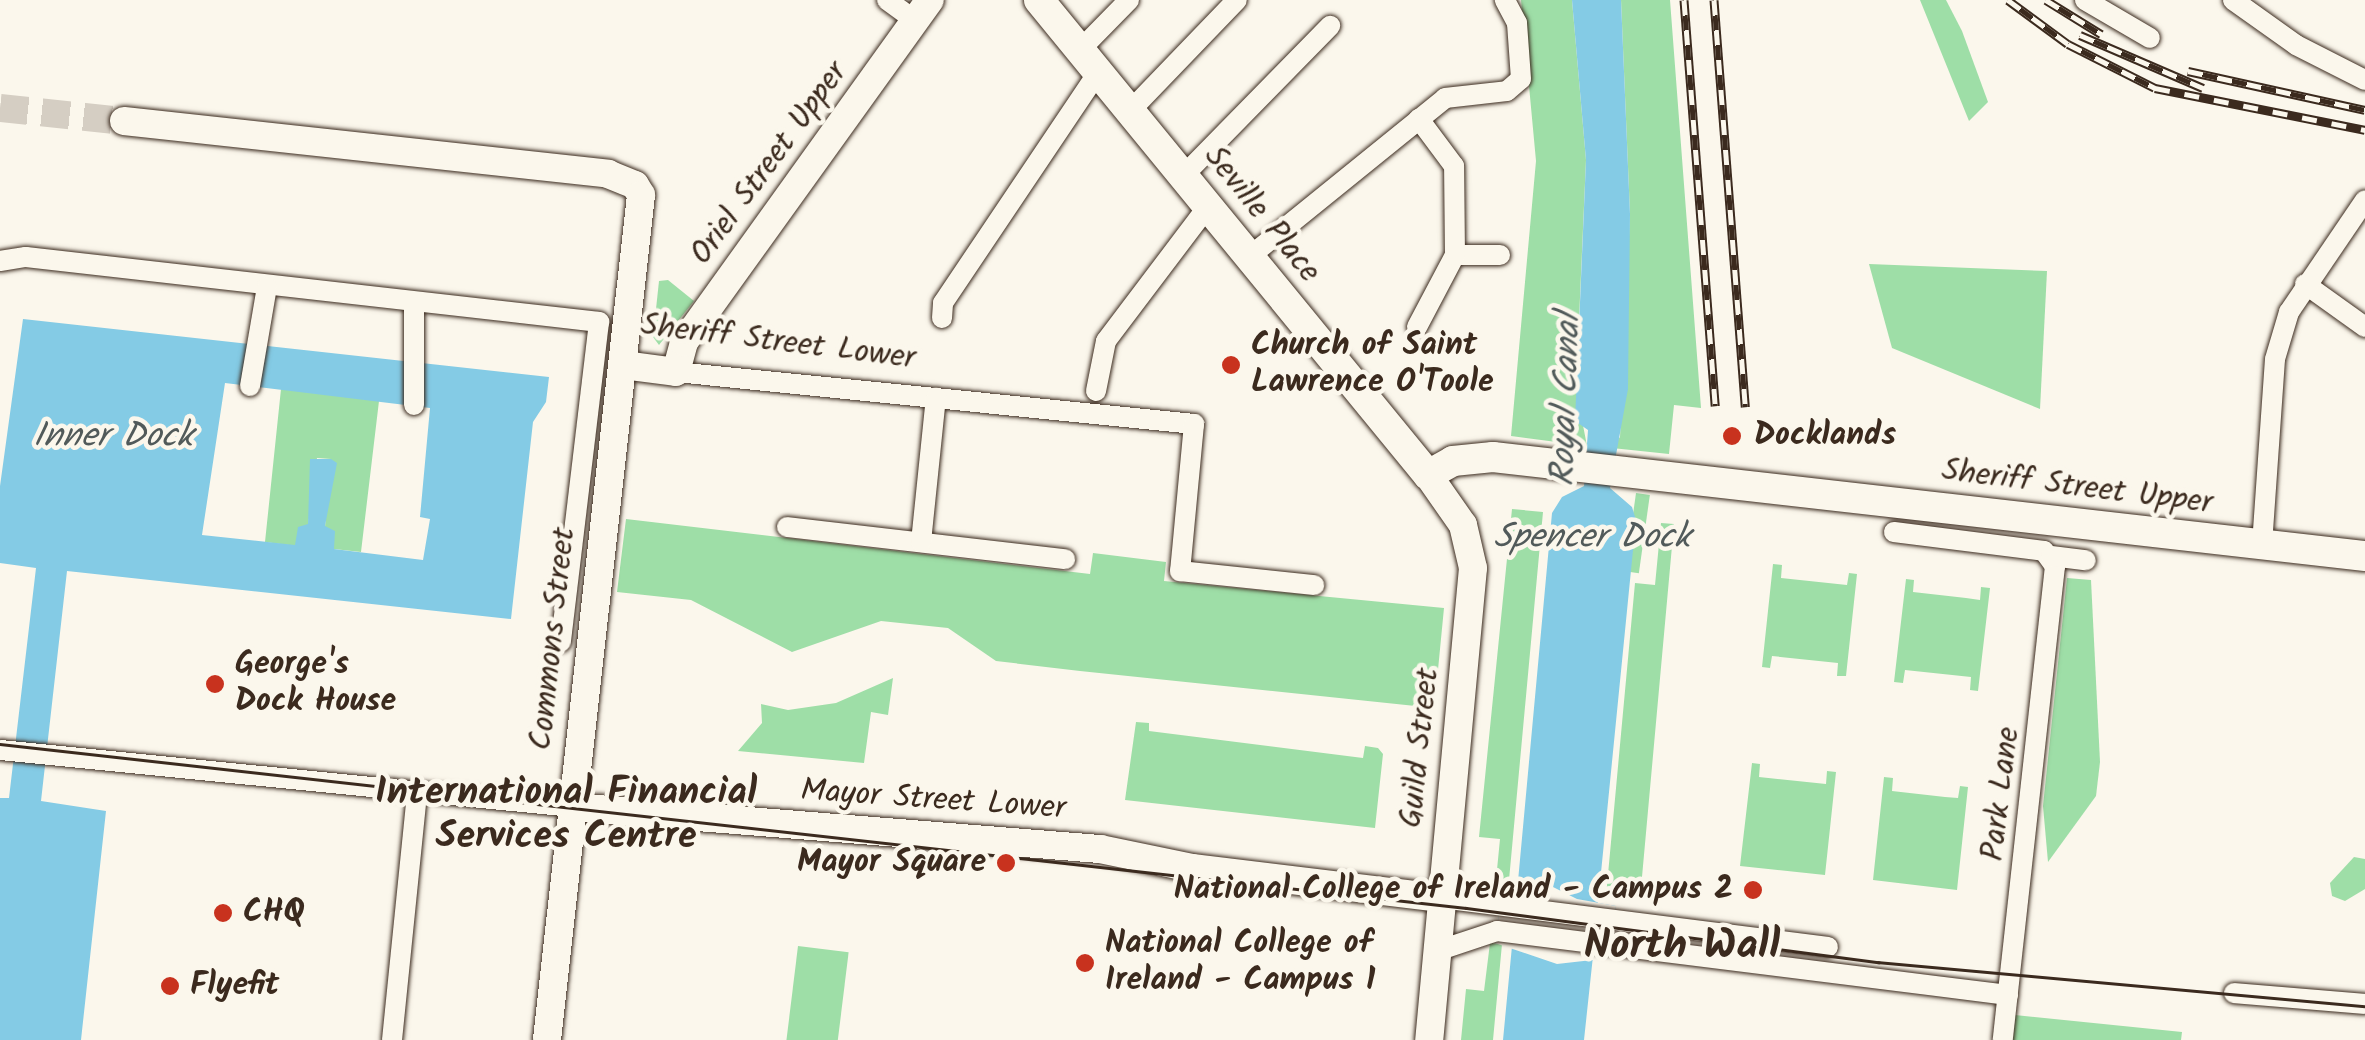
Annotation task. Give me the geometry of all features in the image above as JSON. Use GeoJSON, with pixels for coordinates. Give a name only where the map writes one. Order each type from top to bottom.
{"type":"FeatureCollection","features":[{"type":"Feature","properties":{"kind":"main road","name":"Seville Place"},"geometry":{"type":"LineString","coordinates":[[1039,0],[1428,475]]}},
{"type":"Feature","properties":{"kind":"main road","name":"Sheriff Street Upper"},"geometry":{"type":"LineString","coordinates":[[1428,475],[1473,457],[1546,463],[2365,556]]}},
{"type":"Feature","properties":{"kind":"street"},"geometry":{"type":"LineString","coordinates":[[887,0],[922,10]]}},
{"type":"Feature","properties":{"kind":"street"},"geometry":{"type":"LineString","coordinates":[[942,318],[944,303],[1129,0]]}},
{"type":"Feature","properties":{"kind":"street"},"geometry":{"type":"LineString","coordinates":[[1130,111],[1237,0]]}},
{"type":"Feature","properties":{"kind":"street"},"geometry":{"type":"LineString","coordinates":[[1249,256],[1444,98],[1506,92],[1522,79],[1516,22],[1505,0]]}},
{"type":"Feature","properties":{"kind":"street"},"geometry":{"type":"LineString","coordinates":[[2085,0],[2150,38]]}},
{"type":"Feature","properties":{"kind":"street"},"geometry":{"type":"LineString","coordinates":[[2233,0],[2296,46],[2365,80]]}},
{"type":"Feature","properties":{"kind":"street","name":"Oriel Street Upper"},"geometry":{"type":"LineString","coordinates":[[676,372],[684,342],[922,10]]}},
{"type":"Feature","properties":{"kind":"street"},"geometry":{"type":"LineString","coordinates":[[1184,175],[1330,26]]}},
{"type":"Feature","properties":{"kind":"street"},"geometry":{"type":"LineString","coordinates":[[1417,327],[1454,255],[1454,166],[1419,120]]}},
{"type":"Feature","properties":{"kind":"street","name":"Sheriff Street Lower"},"geometry":{"type":"LineString","coordinates":[[124,121],[624,178],[636,185],[642,208],[623,365],[1194,424],[1180,572],[1314,585]]}},
{"type":"Feature","properties":{"kind":"street"},"geometry":{"type":"LineString","coordinates":[[2259,544],[2275,359],[2305,284],[2365,200]]}},
{"type":"Feature","properties":{"kind":"street"},"geometry":{"type":"LineString","coordinates":[[1096,391],[1106,341],[1208,206]]}},
{"type":"Feature","properties":{"kind":"street"},"geometry":{"type":"LineString","coordinates":[[1454,255],[1500,255]]}},
{"type":"Feature","properties":{"kind":"street"},"geometry":{"type":"LineString","coordinates":[[0,261],[26,257],[414,304],[600,322],[561,642]]}},
{"type":"Feature","properties":{"kind":"street"},"geometry":{"type":"LineString","coordinates":[[2305,284],[2365,326]]}},
{"type":"Feature","properties":{"kind":"street"},"geometry":{"type":"LineString","coordinates":[[250,386],[254,344],[264,333],[267,287]]}},
{"type":"Feature","properties":{"kind":"street"},"geometry":{"type":"LineString","coordinates":[[414,304],[410,347],[418,361],[414,405]]}},
{"type":"Feature","properties":{"kind":"street","name":"Commons Street"},"geometry":{"type":"LineString","coordinates":[[547,1040],[623,365]]}},
{"type":"Feature","properties":{"kind":"street"},"geometry":{"type":"LineString","coordinates":[[921,542],[936,398]]}},
{"type":"Feature","properties":{"kind":"street","name":"Guild Street"},"geometry":{"type":"LineString","coordinates":[[1428,475],[1464,525],[1472,568],[1428,1040]]}},
{"type":"Feature","properties":{"kind":"street"},"geometry":{"type":"LineString","coordinates":[[787,527],[1064,558]]}},
{"type":"Feature","properties":{"kind":"street"},"geometry":{"type":"LineString","coordinates":[[1894,532],[2086,560]]}},
{"type":"Feature","properties":{"kind":"street","name":"Park Lane"},"geometry":{"type":"LineString","coordinates":[[2004,1040],[2053,607],[2052,556]]}},
{"type":"Feature","properties":{"kind":"street","name":"Mayor Street Lower"},"geometry":{"type":"LineString","coordinates":[[2,751],[417,795],[1100,849],[1192,868],[1441,898]]}},
{"type":"Feature","properties":{"kind":"street"},"geometry":{"type":"LineString","coordinates":[[392,1040],[417,795]]}},
{"type":"Feature","properties":{"kind":"street"},"geometry":{"type":"LineString","coordinates":[[1441,898],[1828,947]]}},
{"type":"Feature","properties":{"kind":"street"},"geometry":{"type":"LineString","coordinates":[[1437,951],[1497,931],[2008,994]]}},
{"type":"Feature","properties":{"kind":"street"},"geometry":{"type":"LineString","coordinates":[[2234,993],[2365,1004]]}},
{"type":"Feature","properties":{"kind":"green space"},"geometry":{"type":"Polygon","coordinates":[[[1521,0],[1572,0],[1586,160],[1576,389],[1587,446],[1511,436],[1536,161],[1521,0]]]}},
{"type":"Feature","properties":{"kind":"green space"},"geometry":{"type":"Polygon","coordinates":[[[1621,0],[1670,0],[1701,408],[1674,405],[1669,454],[1612,448],[1620,437],[1630,214],[1621,0]]]}},
{"type":"Feature","properties":{"kind":"green space"},"geometry":{"type":"Polygon","coordinates":[[[1920,0],[1946,0],[1962,31],[1988,102],[1969,121],[1920,0]]]}},
{"type":"Feature","properties":{"kind":"green space"},"geometry":{"type":"Polygon","coordinates":[[[1869,264],[2047,271],[2040,409],[1892,348],[1869,264]]]}},
{"type":"Feature","properties":{"kind":"green space"},"geometry":{"type":"Polygon","coordinates":[[[668,280],[694,301],[659,345],[653,337],[659,281],[668,280]]]}},
{"type":"Feature","properties":{"kind":"green space"},"geometry":{"type":"Polygon","coordinates":[[[281,389],[379,401],[361,552],[334,549],[325,527],[331,459],[317,458],[308,525],[296,546],[265,542],[281,389]]]}},
{"type":"Feature","properties":{"kind":"green space"},"geometry":{"type":"Polygon","coordinates":[[[1636,493],[1650,495],[1639,573],[1625,571],[1636,493]]]}},
{"type":"Feature","properties":{"kind":"green space"},"geometry":{"type":"Polygon","coordinates":[[[1512,509],[1543,512],[1508,891],[1495,890],[1500,839],[1479,837],[1512,509]]]}},
{"type":"Feature","properties":{"kind":"green space"},"geometry":{"type":"Polygon","coordinates":[[[626,519],[1090,574],[1093,553],[1166,562],[1164,581],[1444,608],[1437,680],[1425,707],[1080,671],[996,661],[948,628],[881,621],[792,652],[691,600],[617,592],[626,519]]]}},
{"type":"Feature","properties":{"kind":"green space"},"geometry":{"type":"Polygon","coordinates":[[[1661,523],[1674,524],[1640,899],[1606,896],[1635,583],[1655,585],[1661,523]]]}},
{"type":"Feature","properties":{"kind":"green space"},"geometry":{"type":"Polygon","coordinates":[[[1773,564],[1782,565],[1781,578],[1847,585],[1849,573],[1857,574],[1846,676],[1837,676],[1838,663],[1772,656],[1770,668],[1762,667],[1773,564]]]}},
{"type":"Feature","properties":{"kind":"green space"},"geometry":{"type":"Polygon","coordinates":[[[2067,578],[2091,580],[2100,762],[2096,796],[2048,862],[2043,806],[2067,578]]]}},
{"type":"Feature","properties":{"kind":"green space"},"geometry":{"type":"Polygon","coordinates":[[[1906,579],[1914,580],[1913,592],[1980,600],[1981,587],[1990,588],[1978,691],[1970,690],[1971,677],[1905,670],[1903,683],[1894,682],[1906,579]]]}},
{"type":"Feature","properties":{"kind":"green space"},"geometry":{"type":"Polygon","coordinates":[[[893,678],[888,715],[871,712],[864,763],[738,751],[762,723],[761,704],[788,710],[836,703],[893,678]]]}},
{"type":"Feature","properties":{"kind":"green space"},"geometry":{"type":"Polygon","coordinates":[[[1136,722],[1149,723],[1149,731],[1363,758],[1365,746],[1378,748],[1383,754],[1375,828],[1125,800],[1136,722]]]}},
{"type":"Feature","properties":{"kind":"green space"},"geometry":{"type":"Polygon","coordinates":[[[1752,763],[1760,764],[1759,777],[1826,784],[1827,771],[1836,772],[1825,875],[1740,866],[1752,763]]]}},
{"type":"Feature","properties":{"kind":"green space"},"geometry":{"type":"Polygon","coordinates":[[[1884,777],[1893,778],[1892,791],[1958,798],[1960,786],[1968,787],[1957,890],[1873,880],[1884,777]]]}},
{"type":"Feature","properties":{"kind":"green space"},"geometry":{"type":"Polygon","coordinates":[[[2354,857],[2365,859],[2365,889],[2345,901],[2332,896],[2330,883],[2354,857]]]}},
{"type":"Feature","properties":{"kind":"green space"},"geometry":{"type":"Polygon","coordinates":[[[1490,943],[1502,944],[1493,1040],[1461,1040],[1466,989],[1484,991],[1490,943]]]}},
{"type":"Feature","properties":{"kind":"green space"},"geometry":{"type":"Polygon","coordinates":[[[798,946],[849,952],[838,1040],[786,1040],[798,946]]]}},
{"type":"Feature","properties":{"kind":"green space"},"geometry":{"type":"Polygon","coordinates":[[[2015,1015],[2182,1032],[2181,1040],[2013,1040],[2015,1015]]]}},
{"type":"Feature","properties":{"kind":"water","name":"Spencer Dock"},"geometry":{"type":"Polygon","coordinates":[[[1572,0],[1621,0],[1630,214],[1628,389],[1610,488],[1632,507],[1636,520],[1598,903],[1616,906],[1610,958],[1593,956],[1584,1040],[1503,1040],[1512,946],[1495,943],[1502,892],[1517,892],[1552,513],[1562,497],[1584,486],[1588,430],[1575,421],[1586,160],[1572,0]]]}},
{"type":"Feature","properties":{"kind":"water","name":"Inner Dock"},"geometry":{"type":"Polygon","coordinates":[[[23,319],[549,377],[546,402],[533,422],[511,619],[67,571],[41,801],[106,811],[81,1040],[0,1040],[0,798],[9,798],[36,568],[0,563],[0,486],[23,319]],[[225,383],[202,535],[295,545],[298,527],[308,524],[310,459],[331,459],[337,463],[325,526],[335,531],[334,549],[423,560],[430,519],[420,517],[430,408],[225,383]]]}},
{"type":"Feature","properties":{"kind":"pier"},"geometry":{"type":"Polygon","coordinates":[[[1547,884],[1577,899],[1616,906],[1610,958],[1557,964],[1495,943],[1502,892],[1528,893],[1547,884]]]}},
{"type":"Feature","properties":{"kind":"tunnel"},"geometry":{"type":"LineString","coordinates":[[0,108],[124,121]]}},
{"type":"Feature","properties":{"kind":"tram line"},"geometry":{"type":"LineString","coordinates":[[0,744],[1466,908],[1878,962],[2365,1006]]}},
{"type":"Feature","properties":{"kind":"railway"},"geometry":{"type":"LineString","coordinates":[[1684,0],[1715,406]]}},
{"type":"Feature","properties":{"kind":"railway"},"geometry":{"type":"LineString","coordinates":[[1714,0],[1745,407]]}},
{"type":"Feature","properties":{"kind":"railway"},"geometry":{"type":"LineString","coordinates":[[2008,0],[2068,44],[2155,88],[2365,130]]}},
{"type":"Feature","properties":{"kind":"railway"},"geometry":{"type":"LineString","coordinates":[[2046,0],[2101,34]]}},
{"type":"Feature","properties":{"kind":"railway"},"geometry":{"type":"LineString","coordinates":[[2080,35],[2203,88]]}},
{"type":"Feature","properties":{"kind":"railway"},"geometry":{"type":"LineString","coordinates":[[2188,71],[2365,110]]}},
{"type":"Feature","properties":{"kind":"place","name":"Church of Saint Lawrence O'Toole"},"geometry":{"type":"Point","coordinates":[1231,365]}},
{"type":"Feature","properties":{"kind":"place","name":"Docklands"},"geometry":{"type":"Point","coordinates":[1732,436]}},
{"type":"Feature","properties":{"kind":"place","name":"George's Dock House"},"geometry":{"type":"Point","coordinates":[215,684]}},
{"type":"Feature","properties":{"kind":"place","name":"Mayor Square"},"geometry":{"type":"Point","coordinates":[1006,863]}},
{"type":"Feature","properties":{"kind":"place","name":"National College of Ireland - Campus 2"},"geometry":{"type":"Point","coordinates":[1753,890]}},
{"type":"Feature","properties":{"kind":"place","name":"CHQ"},"geometry":{"type":"Point","coordinates":[223,913]}},
{"type":"Feature","properties":{"kind":"place","name":"National College of Ireland - Campus 1"},"geometry":{"type":"Point","coordinates":[1085,963]}},
{"type":"Feature","properties":{"kind":"place","name":"Flyefit"},"geometry":{"type":"Point","coordinates":[170,986]}},
{"type":"Feature","properties":{"kind":"district","name":"International Financial Services Centre"},"geometry":{"type":"Point","coordinates":[566,816]}},
{"type":"Feature","properties":{"kind":"district","name":"North Wall"},"geometry":{"type":"Point","coordinates":[1682,947]}},
{"type":"Feature","properties":{"kind":"water label","name":"Royal Canal"},"geometry":{"type":"Point","coordinates":[1567,400]}}]}
